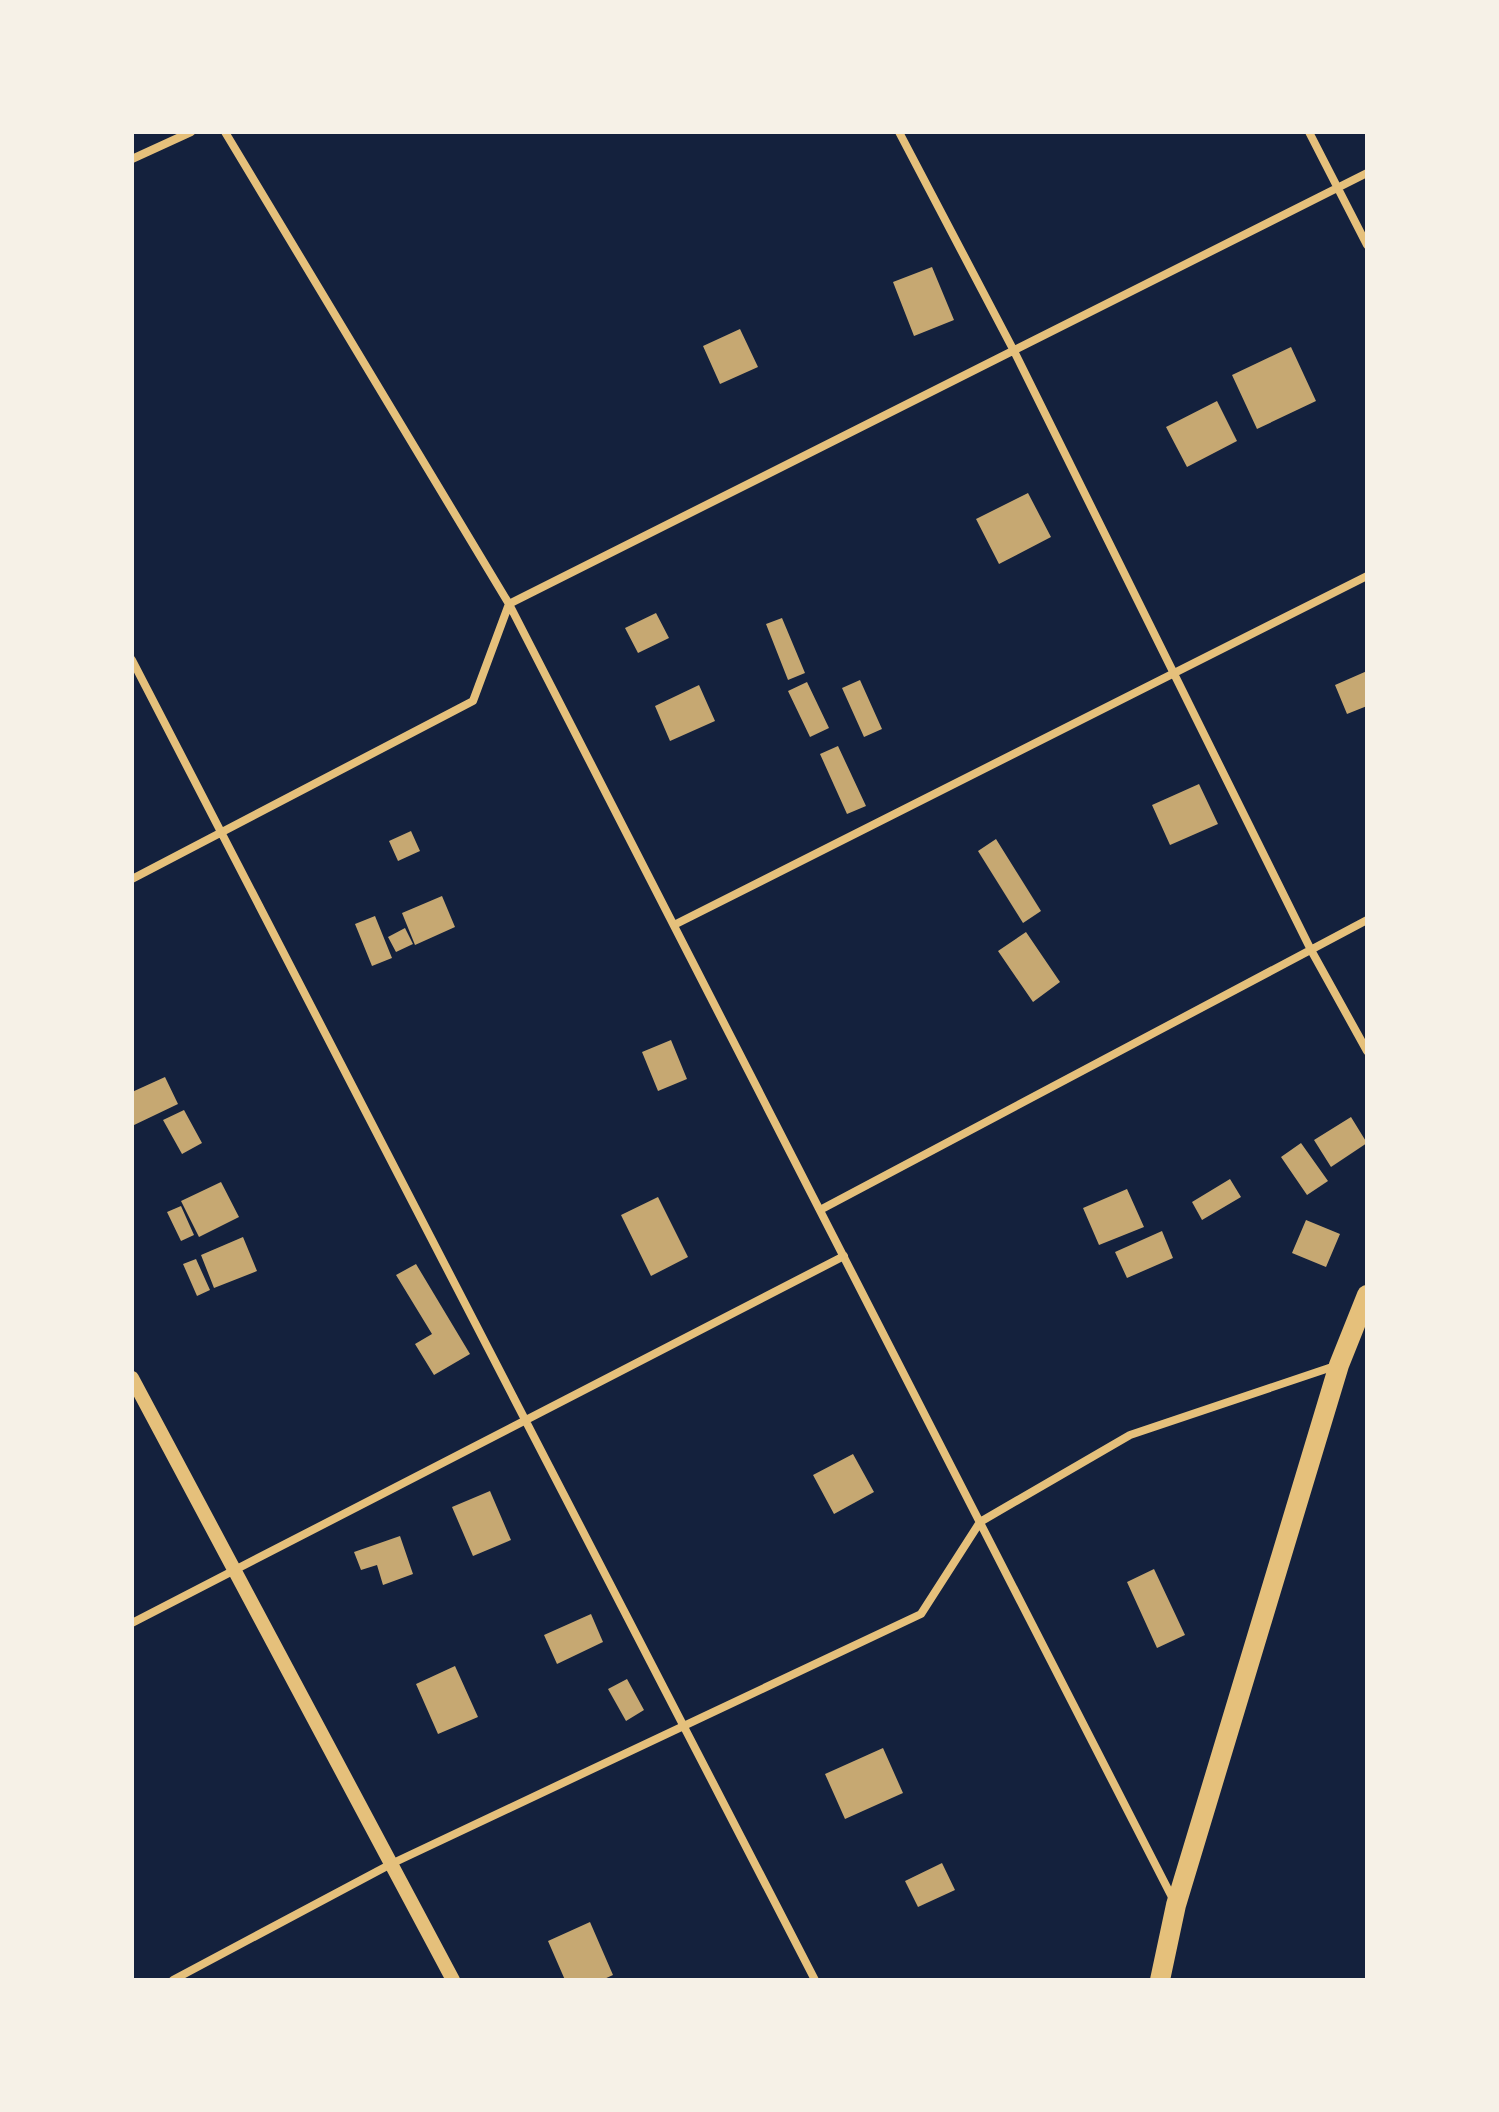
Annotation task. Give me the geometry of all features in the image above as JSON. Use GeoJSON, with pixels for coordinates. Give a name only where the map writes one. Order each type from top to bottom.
{"type":"FeatureCollection","features":[{"type":"Feature","properties":{"kind":"main road"},"geometry":{"type":"LineString","coordinates":[[1160,1980],[1176,1905],[1339,1365],[1367,1295]]}},
{"type":"Feature","properties":{"kind":"street"},"geometry":{"type":"LineString","coordinates":[[132,159],[191,132]]}},
{"type":"Feature","properties":{"kind":"street"},"geometry":{"type":"LineString","coordinates":[[225,132],[509,604],[1176,1905]]}},
{"type":"Feature","properties":{"kind":"street"},"geometry":{"type":"LineString","coordinates":[[899,132],[1014,351],[1311,950],[1367,1051]]}},
{"type":"Feature","properties":{"kind":"street"},"geometry":{"type":"LineString","coordinates":[[1309,132],[1367,245]]}},
{"type":"Feature","properties":{"kind":"street"},"geometry":{"type":"LineString","coordinates":[[132,879],[473,701],[509,604],[1367,173]]}},
{"type":"Feature","properties":{"kind":"street"},"geometry":{"type":"LineString","coordinates":[[674,925],[1367,576]]}},
{"type":"Feature","properties":{"kind":"street"},"geometry":{"type":"LineString","coordinates":[[132,660],[815,1980]]}},
{"type":"Feature","properties":{"kind":"street"},"geometry":{"type":"LineString","coordinates":[[820,1210],[1367,920]]}},
{"type":"Feature","properties":{"kind":"street"},"geometry":{"type":"LineString","coordinates":[[132,1623],[844,1256]]}},
{"type":"Feature","properties":{"kind":"street"},"geometry":{"type":"LineString","coordinates":[[173,1980],[391,1864],[921,1614],[980,1522],[1130,1435],[1339,1365]]}},
{"type":"Feature","properties":{"kind":"street"},"geometry":{"type":"LineString","coordinates":[[132,1378],[453,1980]]}},
{"type":"Feature","properties":{"kind":"building"},"geometry":{"type":"Polygon","coordinates":[[[932,267],[954,320],[914,336],[893,282],[932,267]]]}},
{"type":"Feature","properties":{"kind":"building"},"geometry":{"type":"Polygon","coordinates":[[[740,329],[758,367],[720,384],[703,346],[740,329]]]}},
{"type":"Feature","properties":{"kind":"building"},"geometry":{"type":"Polygon","coordinates":[[[1291,347],[1316,401],[1257,429],[1232,375],[1291,347]]]}},
{"type":"Feature","properties":{"kind":"building"},"geometry":{"type":"Polygon","coordinates":[[[1217,401],[1237,441],[1187,467],[1166,427],[1217,401]]]}},
{"type":"Feature","properties":{"kind":"building"},"geometry":{"type":"Polygon","coordinates":[[[1028,493],[1051,537],[999,564],[976,519],[1028,493]]]}},
{"type":"Feature","properties":{"kind":"building"},"geometry":{"type":"Polygon","coordinates":[[[656,613],[669,638],[638,653],[625,628],[656,613]]]}},
{"type":"Feature","properties":{"kind":"building"},"geometry":{"type":"Polygon","coordinates":[[[782,618],[805,673],[788,680],[766,624],[782,618]]]}},
{"type":"Feature","properties":{"kind":"building"},"geometry":{"type":"Polygon","coordinates":[[[1367,671],[1367,706],[1347,714],[1335,685],[1367,671]]]}},
{"type":"Feature","properties":{"kind":"building"},"geometry":{"type":"Polygon","coordinates":[[[860,680],[882,729],[864,737],[842,688],[860,680]]]}},
{"type":"Feature","properties":{"kind":"building"},"geometry":{"type":"Polygon","coordinates":[[[807,682],[829,728],[810,737],[788,691],[807,682]]]}},
{"type":"Feature","properties":{"kind":"building"},"geometry":{"type":"Polygon","coordinates":[[[699,685],[715,721],[670,741],[655,706],[699,685]]]}},
{"type":"Feature","properties":{"kind":"building"},"geometry":{"type":"Polygon","coordinates":[[[838,746],[866,806],[847,814],[820,754],[838,746]]]}},
{"type":"Feature","properties":{"kind":"building"},"geometry":{"type":"Polygon","coordinates":[[[1199,784],[1218,824],[1170,845],[1152,805],[1199,784]]]}},
{"type":"Feature","properties":{"kind":"building"},"geometry":{"type":"Polygon","coordinates":[[[411,831],[420,851],[398,861],[389,841],[411,831]]]}},
{"type":"Feature","properties":{"kind":"building"},"geometry":{"type":"Polygon","coordinates":[[[996,839],[1041,911],[1023,923],[978,851],[996,839]]]}},
{"type":"Feature","properties":{"kind":"building"},"geometry":{"type":"Polygon","coordinates":[[[442,896],[455,927],[415,945],[402,913],[442,896]]]}},
{"type":"Feature","properties":{"kind":"building"},"geometry":{"type":"Polygon","coordinates":[[[375,916],[392,958],[372,966],[355,924],[375,916]]]}},
{"type":"Feature","properties":{"kind":"building"},"geometry":{"type":"Polygon","coordinates":[[[405,928],[413,944],[396,952],[388,937],[405,928]]]}},
{"type":"Feature","properties":{"kind":"building"},"geometry":{"type":"Polygon","coordinates":[[[1026,932],[1060,982],[1033,1002],[998,951],[1026,932]]]}},
{"type":"Feature","properties":{"kind":"building"},"geometry":{"type":"Polygon","coordinates":[[[671,1040],[687,1079],[658,1091],[642,1052],[671,1040]]]}},
{"type":"Feature","properties":{"kind":"building"},"geometry":{"type":"Polygon","coordinates":[[[165,1077],[178,1104],[132,1126],[132,1092],[165,1077]]]}},
{"type":"Feature","properties":{"kind":"building"},"geometry":{"type":"Polygon","coordinates":[[[184,1110],[202,1143],[182,1154],[163,1120],[184,1110]]]}},
{"type":"Feature","properties":{"kind":"building"},"geometry":{"type":"Polygon","coordinates":[[[1351,1117],[1367,1143],[1331,1167],[1314,1140],[1351,1117]]]}},
{"type":"Feature","properties":{"kind":"building"},"geometry":{"type":"Polygon","coordinates":[[[1301,1143],[1328,1181],[1307,1195],[1281,1157],[1301,1143]]]}},
{"type":"Feature","properties":{"kind":"building"},"geometry":{"type":"Polygon","coordinates":[[[1230,1179],[1241,1197],[1202,1220],[1192,1202],[1230,1179]]]}},
{"type":"Feature","properties":{"kind":"building"},"geometry":{"type":"Polygon","coordinates":[[[221,1182],[239,1217],[199,1237],[181,1201],[221,1182]]]}},
{"type":"Feature","properties":{"kind":"building"},"geometry":{"type":"Polygon","coordinates":[[[1127,1189],[1144,1227],[1099,1245],[1083,1208],[1127,1189]]]}},
{"type":"Feature","properties":{"kind":"building"},"geometry":{"type":"Polygon","coordinates":[[[658,1197],[688,1257],[651,1276],[621,1215],[658,1197]]]}},
{"type":"Feature","properties":{"kind":"building"},"geometry":{"type":"Polygon","coordinates":[[[181,1206],[194,1235],[181,1241],[167,1212],[181,1206]]]}},
{"type":"Feature","properties":{"kind":"building"},"geometry":{"type":"Polygon","coordinates":[[[1306,1220],[1340,1234],[1326,1267],[1292,1253],[1306,1220]]]}},
{"type":"Feature","properties":{"kind":"building"},"geometry":{"type":"Polygon","coordinates":[[[1162,1231],[1173,1258],[1127,1278],[1115,1252],[1162,1231]]]}},
{"type":"Feature","properties":{"kind":"building"},"geometry":{"type":"Polygon","coordinates":[[[243,1237],[257,1271],[214,1288],[201,1255],[243,1237]]]}},
{"type":"Feature","properties":{"kind":"building"},"geometry":{"type":"Polygon","coordinates":[[[196,1259],[210,1290],[197,1296],[183,1264],[196,1259]]]}},
{"type":"Feature","properties":{"kind":"building"},"geometry":{"type":"Polygon","coordinates":[[[416,1264],[470,1354],[434,1375],[415,1344],[432,1334],[396,1275],[416,1264]]]}},
{"type":"Feature","properties":{"kind":"building"},"geometry":{"type":"Polygon","coordinates":[[[853,1454],[874,1492],[834,1514],[813,1475],[853,1454]]]}},
{"type":"Feature","properties":{"kind":"building"},"geometry":{"type":"Polygon","coordinates":[[[490,1491],[511,1540],[473,1556],[452,1507],[490,1491]]]}},
{"type":"Feature","properties":{"kind":"building"},"geometry":{"type":"Polygon","coordinates":[[[400,1536],[413,1574],[383,1585],[377,1565],[361,1570],[354,1552],[400,1536]]]}},
{"type":"Feature","properties":{"kind":"building"},"geometry":{"type":"Polygon","coordinates":[[[1154,1569],[1185,1635],[1157,1648],[1127,1582],[1154,1569]]]}},
{"type":"Feature","properties":{"kind":"building"},"geometry":{"type":"Polygon","coordinates":[[[591,1614],[603,1642],[557,1664],[544,1635],[591,1614]]]}},
{"type":"Feature","properties":{"kind":"building"},"geometry":{"type":"Polygon","coordinates":[[[455,1666],[478,1717],[438,1734],[416,1684],[455,1666]]]}},
{"type":"Feature","properties":{"kind":"building"},"geometry":{"type":"Polygon","coordinates":[[[627,1679],[644,1710],[626,1721],[608,1689],[627,1679]]]}},
{"type":"Feature","properties":{"kind":"building"},"geometry":{"type":"Polygon","coordinates":[[[883,1748],[903,1793],[845,1819],[825,1774],[883,1748]]]}},
{"type":"Feature","properties":{"kind":"building"},"geometry":{"type":"Polygon","coordinates":[[[942,1863],[955,1890],[918,1907],[905,1881],[942,1863]]]}},
{"type":"Feature","properties":{"kind":"building"},"geometry":{"type":"Polygon","coordinates":[[[590,1922],[613,1975],[602,1980],[565,1980],[548,1941],[590,1922]]]}}]}
